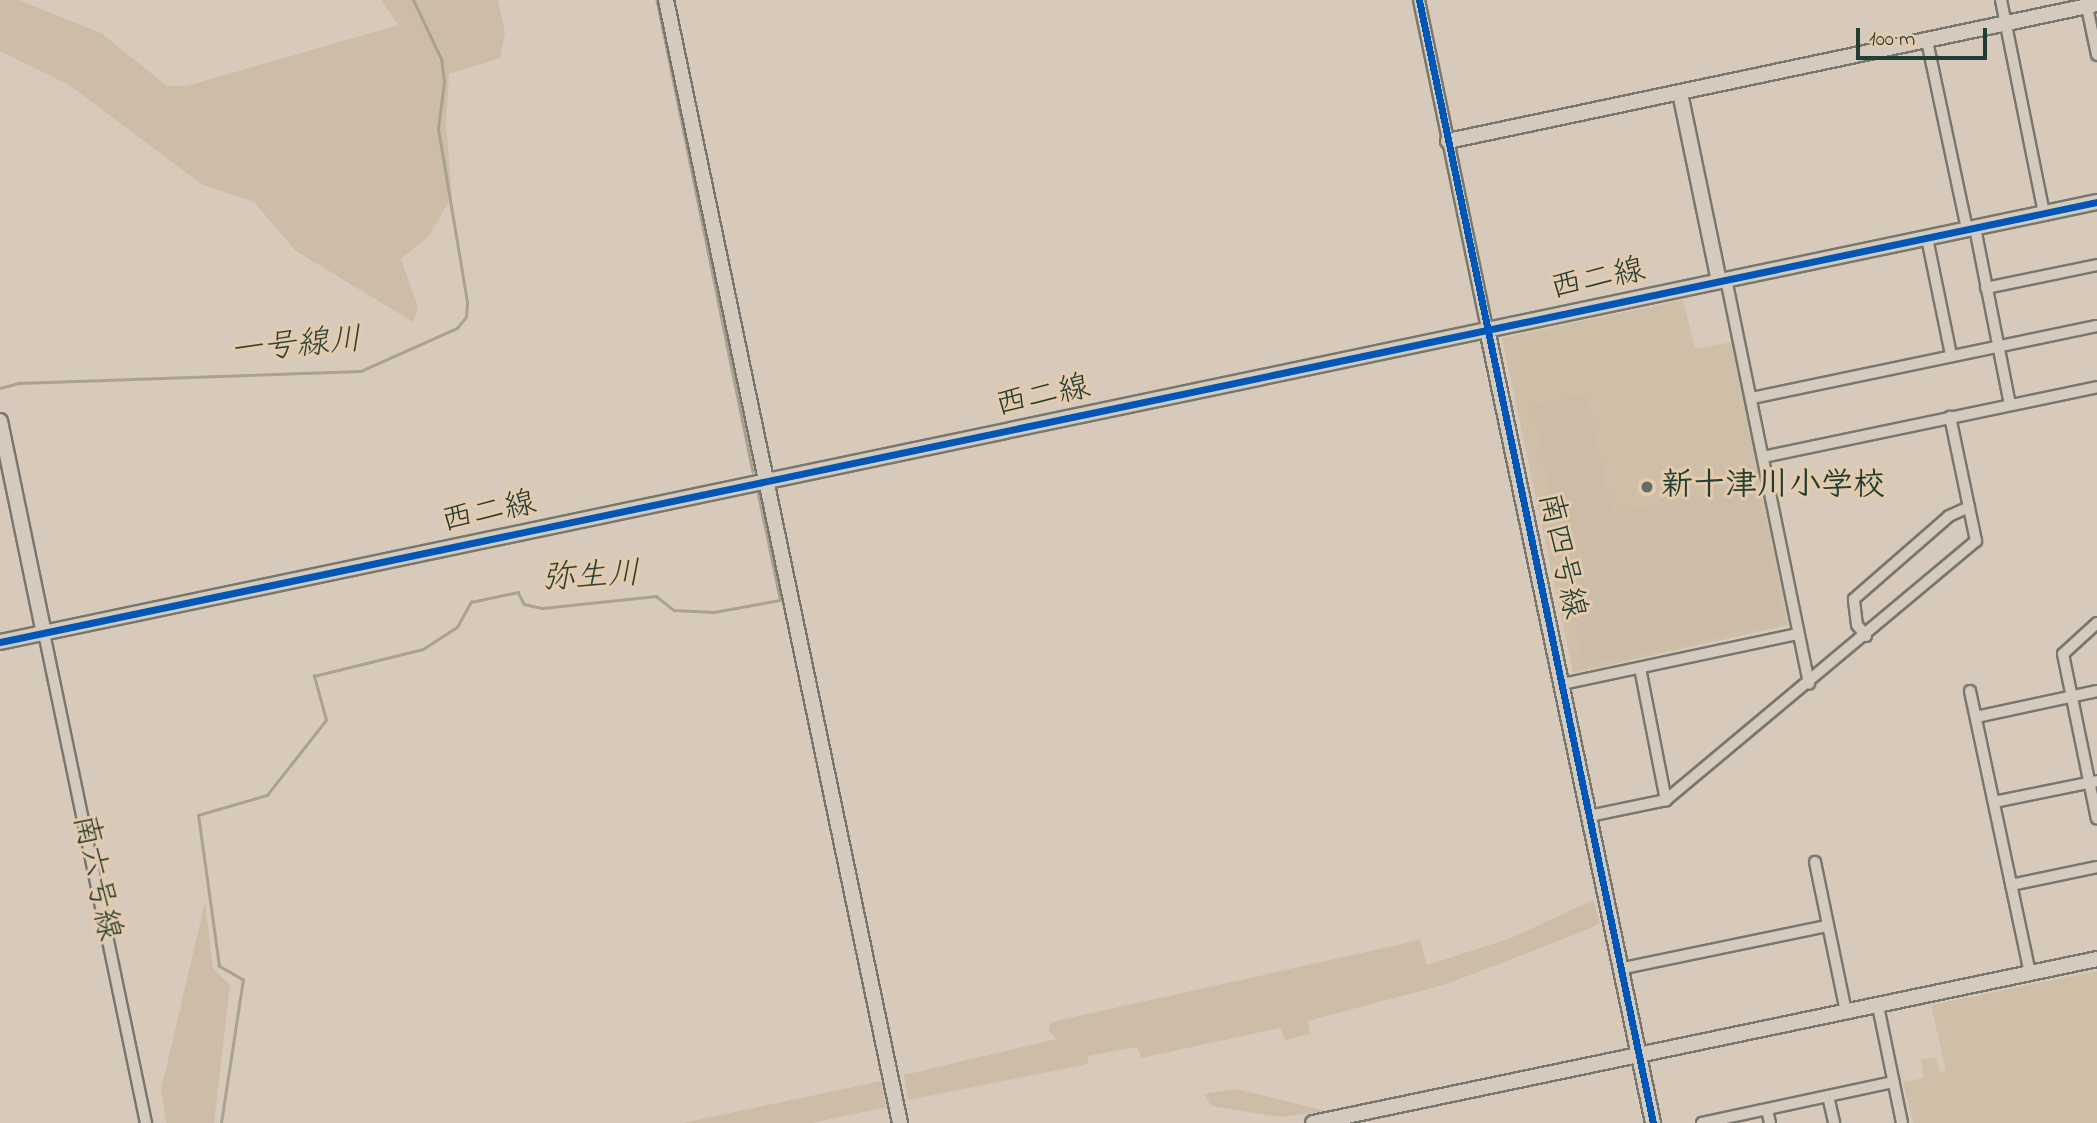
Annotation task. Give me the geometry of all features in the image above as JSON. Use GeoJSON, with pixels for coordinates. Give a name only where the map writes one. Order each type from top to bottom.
{"type":"FeatureCollection","features":[{"type":"Feature","properties":{"kind":"street"},"geometry":{"type":"LineString","coordinates":[[666,0],[900,1123]]}},
{"type":"Feature","properties":{"kind":"street","name":"南四号線"},"geometry":{"type":"LineString","coordinates":[[1419,0],[1653,1123]]}},
{"type":"Feature","properties":{"kind":"street"},"geometry":{"type":"LineString","coordinates":[[2001,0],[2044,213]]}},
{"type":"Feature","properties":{"kind":"street"},"geometry":{"type":"LineString","coordinates":[[1448,141],[2092,6],[2097,55]]}},
{"type":"Feature","properties":{"kind":"street"},"geometry":{"type":"LineString","coordinates":[[1927,41],[1986,288],[2010,404]]}},
{"type":"Feature","properties":{"kind":"street"},"geometry":{"type":"LineString","coordinates":[[1680,93],[1752,398],[1809,684]]}},
{"type":"Feature","properties":{"kind":"street","name":"西二線"},"geometry":{"type":"LineString","coordinates":[[0,642],[2097,202]]}},
{"type":"Feature","properties":{"kind":"street"},"geometry":{"type":"LineString","coordinates":[[1927,238],[1951,355]]}},
{"type":"Feature","properties":{"kind":"street"},"geometry":{"type":"LineString","coordinates":[[1986,288],[2097,265]]}},
{"type":"Feature","properties":{"kind":"street"},"geometry":{"type":"LineString","coordinates":[[1752,398],[2097,326]]}},
{"type":"Feature","properties":{"kind":"street"},"geometry":{"type":"LineString","coordinates":[[1763,457],[2097,387]]}},
{"type":"Feature","properties":{"kind":"street"},"geometry":{"type":"LineString","coordinates":[[1589,816],[1666,800],[1809,684],[1976,541],[1950,417]]}},
{"type":"Feature","properties":{"kind":"street"},"geometry":{"type":"LineString","coordinates":[[0,421],[44,633]]}},
{"type":"Feature","properties":{"kind":"street"},"geometry":{"type":"LineString","coordinates":[[1866,636],[1857,625],[1854,599],[1949,516],[1969,507]]}},
{"type":"Feature","properties":{"kind":"street"},"geometry":{"type":"LineString","coordinates":[[2097,623],[2063,654],[2093,782],[2097,819]]}},
{"type":"Feature","properties":{"kind":"street","name":"南六号線"},"geometry":{"type":"LineString","coordinates":[[44,633],[146,1123]]}},
{"type":"Feature","properties":{"kind":"street"},"geometry":{"type":"LineString","coordinates":[[1562,684],[1798,634]]}},
{"type":"Feature","properties":{"kind":"street"},"geometry":{"type":"LineString","coordinates":[[1640,668],[1666,800]]}},
{"type":"Feature","properties":{"kind":"street"},"geometry":{"type":"LineString","coordinates":[[1970,691],[2030,973]]}},
{"type":"Feature","properties":{"kind":"street"},"geometry":{"type":"LineString","coordinates":[[1976,717],[2097,691]]}},
{"type":"Feature","properties":{"kind":"street"},"geometry":{"type":"LineString","coordinates":[[1994,802],[2093,782]]}},
{"type":"Feature","properties":{"kind":"street"},"geometry":{"type":"LineString","coordinates":[[1815,862],[1846,1012]]}},
{"type":"Feature","properties":{"kind":"street"},"geometry":{"type":"LineString","coordinates":[[2011,885],[2097,867]]}},
{"type":"Feature","properties":{"kind":"street"},"geometry":{"type":"LineString","coordinates":[[1619,969],[1827,926]]}},
{"type":"Feature","properties":{"kind":"street"},"geometry":{"type":"LineString","coordinates":[[1313,1123],[2097,959]]}},
{"type":"Feature","properties":{"kind":"street"},"geometry":{"type":"LineString","coordinates":[[1878,1006],[1902,1123]]}},
{"type":"Feature","properties":{"kind":"street"},"geometry":{"type":"LineString","coordinates":[[1704,1123],[1894,1082]]}},
{"type":"Feature","properties":{"kind":"street"},"geometry":{"type":"LineString","coordinates":[[1828,1096],[1834,1123]]}},
{"type":"Feature","properties":{"kind":"street"},"geometry":{"type":"LineString","coordinates":[[1767,1110],[1770,1123]]}},
{"type":"Feature","properties":{"kind":"shaded area"},"geometry":{"type":"Polygon","coordinates":[[[0,0],[19,0],[101,33],[167,86],[187,86],[398,25],[381,0],[498,0],[505,33],[500,58],[449,74],[446,124],[452,196],[429,236],[401,259],[418,307],[413,322],[296,251],[254,202],[203,185],[69,85],[0,51],[0,0]]]}},
{"type":"Feature","properties":{"kind":"shaded area","name":"新十津川小学校"},"geometry":{"type":"Polygon","coordinates":[[[1683,300],[1695,349],[1732,342],[1789,625],[1573,673],[1502,338],[1683,300]]]}},
{"type":"Feature","properties":{"kind":"shaded area"},"geometry":{"type":"Polygon","coordinates":[[[1586,394],[1612,513],[1757,487],[1783,613],[1776,624],[1584,665],[1533,406],[1586,394]]]}},
{"type":"Feature","properties":{"kind":"shaded area"},"geometry":{"type":"Polygon","coordinates":[[[1593,900],[1600,923],[1589,929],[1447,984],[1308,1021],[1310,1034],[1285,1040],[1280,1028],[1141,1058],[1137,1047],[1088,1056],[1088,1064],[908,1100],[904,1075],[1056,1039],[1048,1030],[1051,1022],[1420,940],[1427,965],[1511,938],[1593,900]]]}},
{"type":"Feature","properties":{"kind":"shaded area"},"geometry":{"type":"Polygon","coordinates":[[[205,902],[213,969],[230,985],[214,1123],[166,1123],[161,1090],[205,902]]]}},
{"type":"Feature","properties":{"kind":"shaded area"},"geometry":{"type":"Polygon","coordinates":[[[2097,971],[2097,1123],[1913,1123],[1903,1082],[1924,1078],[1921,1060],[1936,1057],[1940,1072],[1946,1071],[1931,1005],[2097,971]]]}},
{"type":"Feature","properties":{"kind":"shaded area"},"geometry":{"type":"Polygon","coordinates":[[[881,1081],[887,1107],[812,1123],[683,1123],[881,1081]]]}},
{"type":"Feature","properties":{"kind":"shaded area"},"geometry":{"type":"Polygon","coordinates":[[[1236,1089],[1326,1111],[1280,1117],[1211,1106],[1204,1094],[1236,1089]]]}},
{"type":"Feature","properties":{"kind":"waterway","name":"一号線川"},"geometry":{"type":"LineString","coordinates":[[0,388],[19,383],[361,371],[457,328],[466,317],[467,302],[438,129],[444,82],[441,59],[413,0]]}},
{"type":"Feature","properties":{"kind":"waterway","name":"弥生川"},"geometry":{"type":"LineString","coordinates":[[657,0],[753,471]]}},
{"type":"Feature","properties":{"kind":"waterway","name":"弥生川"},"geometry":{"type":"LineString","coordinates":[[221,1123],[243,980],[219,966],[198,815],[267,795],[326,720],[314,676],[423,649],[457,627],[471,602],[518,592],[524,604],[542,608],[656,596],[674,610],[714,612],[780,600],[758,494]]}},
{"type":"Feature","properties":{"kind":"cycle path"},"geometry":{"type":"LineString","coordinates":[[1419,0],[1653,1123]]}},
{"type":"Feature","properties":{"kind":"cycle path"},"geometry":{"type":"LineString","coordinates":[[0,642],[2097,202]]}},
{"type":"Feature","properties":{"kind":"place","name":"新十津川小学校"},"geometry":{"type":"Point","coordinates":[1647,487]}}]}
